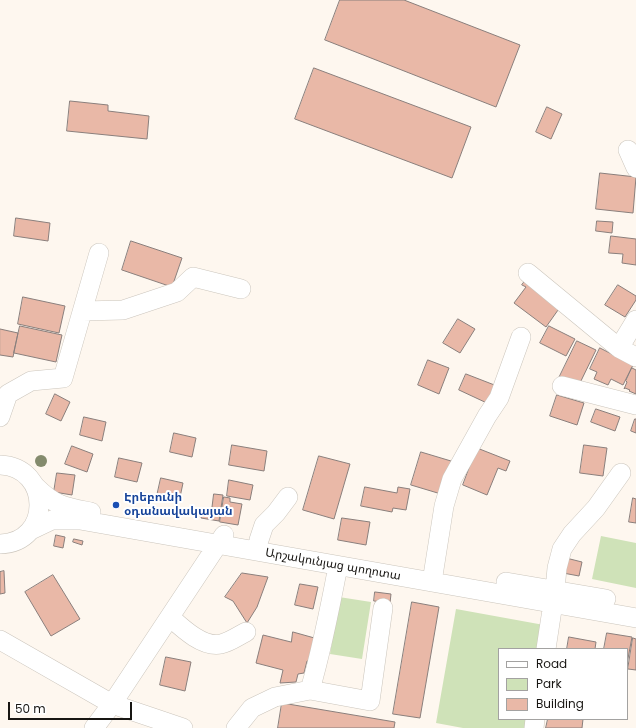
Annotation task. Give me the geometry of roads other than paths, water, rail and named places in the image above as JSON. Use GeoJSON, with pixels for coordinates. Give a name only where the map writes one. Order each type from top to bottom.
{"type":"FeatureCollection","features":[{"type":"Feature","properties":{"kind":"street"},"geometry":{"type":"LineString","coordinates":[[628,150],[636,168]]}},
{"type":"Feature","properties":{"kind":"street"},"geometry":{"type":"LineString","coordinates":[[0,417],[8,394],[32,381],[63,378],[99,253]]}},
{"type":"Feature","properties":{"kind":"street"},"geometry":{"type":"LineString","coordinates":[[528,273],[619,348],[636,357]]}},
{"type":"Feature","properties":{"kind":"street"},"geometry":{"type":"LineString","coordinates":[[83,311],[123,310],[177,292],[193,277],[242,289]]}},
{"type":"Feature","properties":{"kind":"street"},"geometry":{"type":"LineString","coordinates":[[619,348],[636,320]]}},
{"type":"Feature","properties":{"kind":"street"},"geometry":{"type":"LineString","coordinates":[[433,576],[444,506],[452,479],[487,416],[499,398],[521,337]]}},
{"type":"Feature","properties":{"kind":"street"},"geometry":{"type":"LineString","coordinates":[[562,386],[636,405]]}},
{"type":"Feature","properties":{"kind":"street","name":"Արշակունյաց պողոտա"},"geometry":{"type":"LineString","coordinates":[[0,465],[10,466],[21,471],[30,478],[36,487],[48,499],[57,504],[75,509],[338,566],[433,576]]}},
{"type":"Feature","properties":{"kind":"street"},"geometry":{"type":"LineString","coordinates":[[546,648],[557,568],[562,549],[572,534],[596,508],[621,473]]}},
{"type":"Feature","properties":{"kind":"street"},"geometry":{"type":"LineString","coordinates":[[31,530],[40,510],[40,499],[36,487]]}},
{"type":"Feature","properties":{"kind":"street"},"geometry":{"type":"LineString","coordinates":[[259,540],[264,525],[288,498]]}},
{"type":"Feature","properties":{"kind":"street","name":"Արշակունյաց պողոտա"},"geometry":{"type":"LineString","coordinates":[[0,544],[9,544],[20,539],[31,530],[52,520],[80,520],[222,540],[259,540],[433,576],[554,597],[636,605]]}},
{"type":"Feature","properties":{"kind":"street"},"geometry":{"type":"LineString","coordinates":[[94,728],[112,704],[222,540]]}},
{"type":"Feature","properties":{"kind":"street"},"geometry":{"type":"LineString","coordinates":[[310,690],[330,612],[338,566]]}},
{"type":"Feature","properties":{"kind":"street","name":"Արշակունյաց պողոտա"},"geometry":{"type":"LineString","coordinates":[[554,597],[598,611],[636,618]]}},
{"type":"Feature","properties":{"kind":"street"},"geometry":{"type":"LineString","coordinates":[[236,728],[252,708],[275,697],[310,690],[370,701],[383,608]]}},
{"type":"Feature","properties":{"kind":"street"},"geometry":{"type":"LineString","coordinates":[[598,611],[595,624],[636,631]]}},
{"type":"Feature","properties":{"kind":"street"},"geometry":{"type":"LineString","coordinates":[[170,617],[184,630],[205,642],[220,645],[246,632]]}},
{"type":"Feature","properties":{"kind":"street"},"geometry":{"type":"LineString","coordinates":[[0,640],[112,704],[183,728]]}},
{"type":"Feature","properties":{"kind":"street"},"geometry":{"type":"LineString","coordinates":[[110,728],[112,704]]}},
{"type":"Feature","properties":{"kind":"place","name":"Էրեբունի օդանավակայան"},"geometry":{"type":"Point","coordinates":[116,505]}}]}
